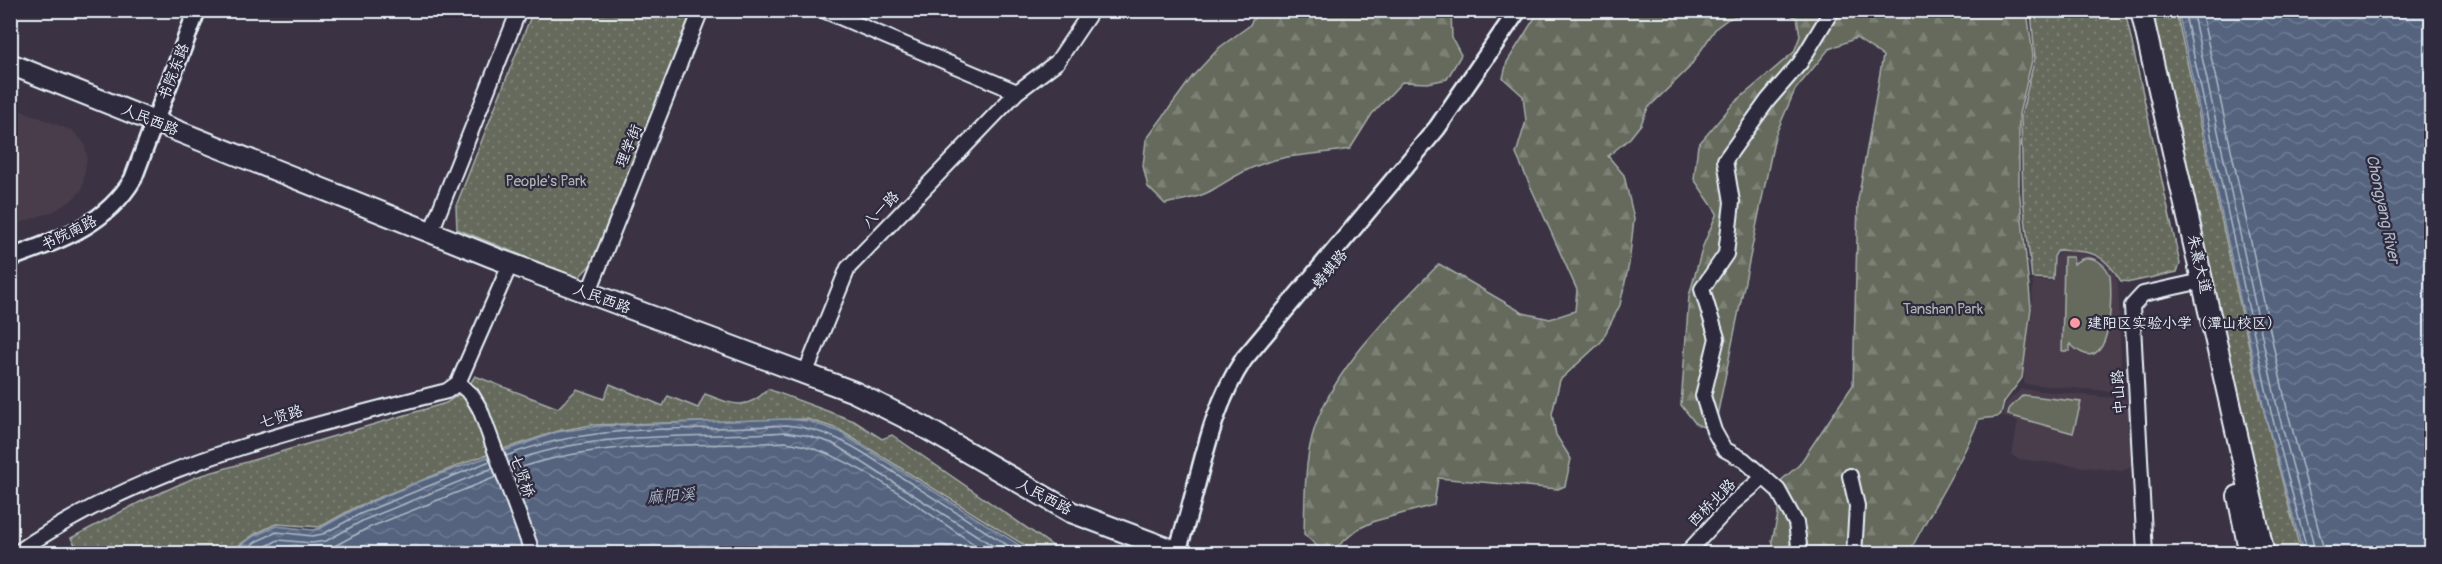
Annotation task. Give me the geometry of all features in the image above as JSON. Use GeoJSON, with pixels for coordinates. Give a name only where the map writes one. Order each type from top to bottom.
{"type":"FeatureCollection","features":[{"type":"Feature","properties":{"kind":"highway","name":"朱熹大道"},"geometry":{"type":"LineString","coordinates":[[2130,10],[2264,554]]}},
{"type":"Feature","properties":{"kind":"highway","name":"朱熹大道"},"geometry":{"type":"LineString","coordinates":[[2141,10],[2250,554]]}},
{"type":"Feature","properties":{"kind":"highway","name":"人民西路"},"geometry":{"type":"LineString","coordinates":[[10,64],[149,126],[506,274],[850,403],[915,435],[1039,507],[1154,554]]}},
{"type":"Feature","properties":{"kind":"highway","name":"人民西路"},"geometry":{"type":"LineString","coordinates":[[10,76],[149,126],[588,294],[855,392],[922,426],[1071,512],[1181,553]]}},
{"type":"Feature","properties":{"kind":"main road","name":"书院东路"},"geometry":{"type":"LineString","coordinates":[[149,126],[190,10]]}},
{"type":"Feature","properties":{"kind":"main road","name":"书院东路"},"geometry":{"type":"LineString","coordinates":[[149,126],[197,10]]}},
{"type":"Feature","properties":{"kind":"main road"},"geometry":{"type":"LineString","coordinates":[[1181,553],[1212,427],[1229,381],[1244,359],[1437,128],[1518,10]]}},
{"type":"Feature","properties":{"kind":"main road","name":"螃蜞路"},"geometry":{"type":"LineString","coordinates":[[1181,553],[1218,433],[1242,377],[1428,151],[1527,10]]}},
{"type":"Feature","properties":{"kind":"main road"},"geometry":{"type":"LineString","coordinates":[[10,246],[76,222],[96,210],[120,185],[149,126]]}},
{"type":"Feature","properties":{"kind":"main road","name":"书院南路"},"geometry":{"type":"LineString","coordinates":[[10,258],[58,240],[101,217],[120,199],[130,184],[149,126]]}},
{"type":"Feature","properties":{"kind":"street"},"geometry":{"type":"LineString","coordinates":[[430,232],[519,10]]}},
{"type":"Feature","properties":{"kind":"street","name":"理学街"},"geometry":{"type":"LineString","coordinates":[[588,294],[701,10]]}},
{"type":"Feature","properties":{"kind":"street"},"geometry":{"type":"LineString","coordinates":[[824,10],[1017,92]]}},
{"type":"Feature","properties":{"kind":"street","name":"八一路"},"geometry":{"type":"LineString","coordinates":[[805,374],[848,268],[1017,92],[1057,63],[1092,10]]}},
{"type":"Feature","properties":{"kind":"street"},"geometry":{"type":"LineString","coordinates":[[1796,554],[1799,545],[1796,523],[1778,490],[1744,460],[1724,449],[1714,431],[1703,396],[1717,338],[1702,290],[1726,254],[1732,202],[1725,160],[1768,100],[1800,63],[1832,10]]}},
{"type":"Feature","properties":{"kind":"street"},"geometry":{"type":"LineString","coordinates":[[458,382],[506,274]]}},
{"type":"Feature","properties":{"kind":"street","name":"中山路"},"geometry":{"type":"LineString","coordinates":[[2145,554],[2132,306],[2143,294],[2197,282]]}},
{"type":"Feature","properties":{"kind":"street","name":"七贤桥"},"geometry":{"type":"LineString","coordinates":[[458,382],[471,394],[480,409],[533,554]]}},
{"type":"Feature","properties":{"kind":"street","name":"七贤路"},"geometry":{"type":"LineString","coordinates":[[15,554],[92,508],[184,465],[328,420],[447,391],[458,382]]}},
{"type":"Feature","properties":{"kind":"street"},"geometry":{"type":"LineString","coordinates":[[1850,476],[1857,506],[1854,554]]}},
{"type":"Feature","properties":{"kind":"street","name":"西桥北路"},"geometry":{"type":"LineString","coordinates":[[1686,554],[1734,502],[1764,477]]}},
{"type":"Feature","properties":{"kind":"shaded area"},"geometry":{"type":"Polygon","coordinates":[[[10,106],[73,131],[84,143],[87,156],[82,189],[71,201],[54,211],[11,226],[10,106]]]}},
{"type":"Feature","properties":{"kind":"shaded area","name":"建阳区实验小学（潭山校区）"},"geometry":{"type":"Polygon","coordinates":[[[2059,252],[2077,252],[2099,258],[2110,266],[2118,282],[2122,392],[2024,384],[2025,348],[2032,317],[2033,280],[2053,281],[2055,259],[2059,252]]]}},
{"type":"Feature","properties":{"kind":"shaded area"},"geometry":{"type":"Polygon","coordinates":[[[2021,389],[2123,399],[2130,403],[2135,465],[2122,471],[2018,459],[2012,455],[2018,421],[2004,417],[2005,404],[2021,389]]]}},
{"type":"Feature","properties":{"kind":"green space","name":"People's Park"},"geometry":{"type":"Polygon","coordinates":[[[533,11],[692,11],[594,261],[578,278],[457,229],[456,206],[533,11]]]}},
{"type":"Feature","properties":{"kind":"green space"},"geometry":{"type":"Polygon","coordinates":[[[1258,11],[1451,11],[1452,38],[1461,55],[1447,79],[1428,83],[1402,82],[1372,114],[1350,149],[1270,161],[1247,170],[1203,195],[1165,204],[1148,187],[1143,166],[1146,140],[1192,77],[1220,47],[1249,26],[1258,11]]]}},
{"type":"Feature","properties":{"kind":"green space"},"geometry":{"type":"Polygon","coordinates":[[[1539,11],[1754,11],[1728,19],[1716,28],[1689,68],[1648,108],[1641,124],[1630,138],[1608,156],[1624,175],[1634,219],[1629,264],[1620,305],[1601,342],[1560,380],[1552,414],[1556,435],[1571,459],[1565,486],[1558,489],[1438,478],[1434,505],[1375,521],[1358,529],[1332,551],[1318,547],[1304,534],[1308,461],[1312,437],[1320,413],[1348,366],[1365,344],[1439,264],[1523,313],[1550,319],[1575,311],[1577,290],[1516,154],[1526,121],[1523,96],[1503,78],[1507,62],[1539,11]]]}},
{"type":"Feature","properties":{"kind":"green space","name":"Tanshan Park"},"geometry":{"type":"Polygon","coordinates":[[[1783,11],[2027,11],[2033,56],[2019,114],[2019,188],[2031,308],[2022,378],[2004,402],[2001,414],[1997,417],[1979,419],[1955,470],[1909,553],[1776,553],[1772,541],[1778,515],[1778,483],[1799,465],[1853,385],[1858,200],[1883,56],[1856,38],[1829,49],[1795,90],[1775,136],[1714,431],[1696,424],[1681,405],[1689,296],[1703,246],[1717,213],[1694,179],[1698,145],[1733,104],[1794,52],[1800,36],[1797,18],[1783,11]]]}},
{"type":"Feature","properties":{"kind":"green space"},"geometry":{"type":"Polygon","coordinates":[[[2031,11],[2125,11],[2180,264],[2177,272],[2131,282],[2121,281],[2108,264],[2096,255],[2080,251],[2058,250],[2054,257],[2053,279],[2032,278],[2023,199],[2021,116],[2035,58],[2031,11]]]}},
{"type":"Feature","properties":{"kind":"green space"},"geometry":{"type":"Polygon","coordinates":[[[2146,11],[2176,11],[2259,392],[2301,553],[2273,553],[2146,11]]]}},
{"type":"Feature","properties":{"kind":"green space"},"geometry":{"type":"Polygon","coordinates":[[[2064,257],[2073,257],[2074,264],[2079,260],[2094,259],[2103,265],[2110,275],[2111,300],[2107,333],[2102,346],[2095,353],[2084,354],[2070,344],[2070,351],[2062,351],[2064,257]]]}},
{"type":"Feature","properties":{"kind":"green space"},"geometry":{"type":"Polygon","coordinates":[[[475,376],[558,408],[577,389],[604,399],[610,384],[663,406],[668,396],[698,408],[705,394],[738,404],[753,401],[768,389],[854,421],[882,439],[892,435],[1063,553],[1037,553],[838,429],[807,419],[592,425],[558,431],[472,460],[356,507],[320,527],[276,524],[255,534],[235,548],[211,553],[80,553],[71,538],[140,502],[196,477],[446,403],[467,389],[475,376]]]}},
{"type":"Feature","properties":{"kind":"green space"},"geometry":{"type":"Polygon","coordinates":[[[2023,395],[2081,402],[2073,433],[2008,415],[2009,409],[2023,395]]]}},
{"type":"Feature","properties":{"kind":"water","name":"Chongyang River"},"geometry":{"type":"Polygon","coordinates":[[[2178,11],[2431,11],[2431,553],[2303,553],[2265,414],[2178,11]]]}},
{"type":"Feature","properties":{"kind":"water","name":"麻阳溪"},"geometry":{"type":"Polygon","coordinates":[[[786,419],[808,421],[838,431],[1032,553],[216,554],[236,549],[254,536],[276,526],[313,530],[321,528],[357,508],[418,482],[557,432],[600,426],[786,419]]]}},
{"type":"Feature","properties":{"kind":"place","name":"建阳区实验小学（潭山校区）"},"geometry":{"type":"Point","coordinates":[2075,323]}}]}
